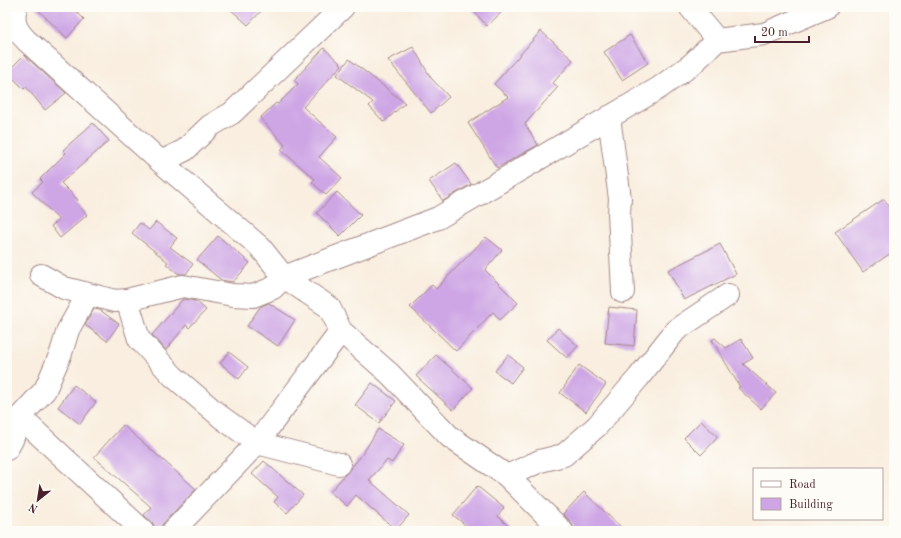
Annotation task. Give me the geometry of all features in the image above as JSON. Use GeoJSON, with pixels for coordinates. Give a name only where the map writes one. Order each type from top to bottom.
{"type":"FeatureCollection","features":[{"type":"Feature","properties":{"kind":"street"},"geometry":{"type":"LineString","coordinates":[[16,7],[12,28],[161,162],[260,247],[284,277],[329,307],[341,331],[390,374],[450,437],[507,476],[562,531]]}},
{"type":"Feature","properties":{"kind":"street"},"geometry":{"type":"LineString","coordinates":[[161,162],[185,150],[210,126],[232,112],[343,7]]}},
{"type":"Feature","properties":{"kind":"street"},"geometry":{"type":"LineString","coordinates":[[690,7],[717,40]]}},
{"type":"Feature","properties":{"kind":"street"},"geometry":{"type":"LineString","coordinates":[[41,275],[64,288],[116,301],[127,300],[183,286],[233,296],[253,296],[273,288],[284,277],[438,218],[659,88],[692,65],[717,40],[764,34],[827,7]]}},
{"type":"Feature","properties":{"kind":"street"},"geometry":{"type":"LineString","coordinates":[[609,117],[620,199],[619,213],[624,292]]}},
{"type":"Feature","properties":{"kind":"street"},"geometry":{"type":"LineString","coordinates":[[7,449],[12,440],[20,417],[45,390],[68,330],[88,294]]}},
{"type":"Feature","properties":{"kind":"street"},"geometry":{"type":"LineString","coordinates":[[507,476],[540,461],[564,455],[597,426],[639,377],[676,330],[728,295]]}},
{"type":"Feature","properties":{"kind":"street"},"geometry":{"type":"LineString","coordinates":[[127,300],[139,338],[173,376],[220,417],[257,443],[339,464]]}},
{"type":"Feature","properties":{"kind":"street"},"geometry":{"type":"LineString","coordinates":[[173,531],[257,443],[341,331]]}},
{"type":"Feature","properties":{"kind":"street"},"geometry":{"type":"LineString","coordinates":[[20,417],[143,531]]}},
{"type":"Feature","properties":{"kind":"building"},"geometry":{"type":"Polygon","coordinates":[[[35,7],[71,7],[84,19],[67,38],[35,7]]]}},
{"type":"Feature","properties":{"kind":"building"},"geometry":{"type":"Polygon","coordinates":[[[228,7],[265,7],[248,25],[228,7]]]}},
{"type":"Feature","properties":{"kind":"building"},"geometry":{"type":"Polygon","coordinates":[[[470,7],[507,7],[487,26],[470,7]]]}},
{"type":"Feature","properties":{"kind":"building"},"geometry":{"type":"Polygon","coordinates":[[[541,31],[573,60],[553,83],[558,87],[525,124],[538,145],[497,168],[468,123],[508,97],[494,84],[541,31]]]}},
{"type":"Feature","properties":{"kind":"building"},"geometry":{"type":"Polygon","coordinates":[[[630,35],[648,63],[622,80],[604,52],[630,35]]]}},
{"type":"Feature","properties":{"kind":"building"},"geometry":{"type":"Polygon","coordinates":[[[413,47],[431,78],[449,97],[431,113],[388,60],[413,47]]]}},
{"type":"Feature","properties":{"kind":"building"},"geometry":{"type":"Polygon","coordinates":[[[324,48],[342,65],[303,107],[337,137],[319,157],[342,178],[326,195],[312,182],[315,179],[281,150],[285,145],[260,118],[276,103],[278,104],[298,84],[294,80],[324,48]]]}},
{"type":"Feature","properties":{"kind":"building"},"geometry":{"type":"Polygon","coordinates":[[[24,55],[66,93],[45,110],[26,87],[24,89],[7,72],[24,55]]]}},
{"type":"Feature","properties":{"kind":"building"},"geometry":{"type":"Polygon","coordinates":[[[349,59],[405,103],[384,122],[369,106],[373,102],[337,75],[349,59]]]}},
{"type":"Feature","properties":{"kind":"building"},"geometry":{"type":"Polygon","coordinates":[[[93,123],[109,141],[61,183],[78,200],[76,202],[87,215],[60,238],[51,226],[59,220],[32,192],[43,182],[40,179],[66,153],[63,150],[93,123]]]}},
{"type":"Feature","properties":{"kind":"building"},"geometry":{"type":"Polygon","coordinates":[[[456,163],[471,184],[443,201],[429,181],[456,163]]]}},
{"type":"Feature","properties":{"kind":"building"},"geometry":{"type":"Polygon","coordinates":[[[337,192],[361,215],[340,236],[317,213],[337,192]]]}},
{"type":"Feature","properties":{"kind":"building"},"geometry":{"type":"Polygon","coordinates":[[[884,199],[894,213],[894,251],[863,272],[835,232],[884,199]]]}},
{"type":"Feature","properties":{"kind":"building"},"geometry":{"type":"Polygon","coordinates":[[[156,222],[177,238],[170,247],[193,264],[186,274],[179,274],[166,264],[168,262],[132,233],[140,223],[149,230],[156,222]]]}},
{"type":"Feature","properties":{"kind":"building"},"geometry":{"type":"Polygon","coordinates":[[[218,236],[250,263],[233,282],[221,280],[197,260],[218,236]]]}},
{"type":"Feature","properties":{"kind":"building"},"geometry":{"type":"Polygon","coordinates":[[[486,237],[502,250],[485,270],[518,303],[500,320],[493,312],[456,351],[410,307],[432,285],[436,289],[486,237]]]}},
{"type":"Feature","properties":{"kind":"building"},"geometry":{"type":"Polygon","coordinates":[[[720,244],[736,274],[684,300],[668,270],[720,244]]]}},
{"type":"Feature","properties":{"kind":"building"},"geometry":{"type":"Polygon","coordinates":[[[183,299],[196,301],[206,310],[189,328],[186,325],[166,350],[152,335],[183,299]]]}},
{"type":"Feature","properties":{"kind":"building"},"geometry":{"type":"Polygon","coordinates":[[[269,303],[295,320],[278,346],[247,326],[260,307],[269,303]]]}},
{"type":"Feature","properties":{"kind":"building"},"geometry":{"type":"Polygon","coordinates":[[[609,307],[637,310],[634,346],[605,343],[609,307]]]}},
{"type":"Feature","properties":{"kind":"building"},"geometry":{"type":"Polygon","coordinates":[[[94,309],[100,310],[119,324],[107,341],[85,325],[94,309]]]}},
{"type":"Feature","properties":{"kind":"building"},"geometry":{"type":"Polygon","coordinates":[[[558,328],[578,346],[567,358],[547,340],[558,328]]]}},
{"type":"Feature","properties":{"kind":"building"},"geometry":{"type":"Polygon","coordinates":[[[715,338],[726,348],[741,339],[753,358],[743,364],[776,393],[761,409],[738,388],[740,387],[712,340],[715,338]]]}},
{"type":"Feature","properties":{"kind":"building"},"geometry":{"type":"Polygon","coordinates":[[[229,352],[248,367],[239,379],[220,363],[229,352]]]}},
{"type":"Feature","properties":{"kind":"building"},"geometry":{"type":"Polygon","coordinates":[[[436,355],[473,388],[453,410],[416,376],[436,355]]]}},
{"type":"Feature","properties":{"kind":"building"},"geometry":{"type":"Polygon","coordinates":[[[508,355],[523,367],[511,383],[495,371],[508,355]]]}},
{"type":"Feature","properties":{"kind":"building"},"geometry":{"type":"Polygon","coordinates":[[[579,365],[606,384],[586,412],[560,393],[579,365]]]}},
{"type":"Feature","properties":{"kind":"building"},"geometry":{"type":"Polygon","coordinates":[[[372,383],[396,401],[379,423],[355,405],[372,383]]]}},
{"type":"Feature","properties":{"kind":"building"},"geometry":{"type":"Polygon","coordinates":[[[74,385],[96,402],[80,424],[58,407],[74,385]]]}},
{"type":"Feature","properties":{"kind":"building"},"geometry":{"type":"Polygon","coordinates":[[[701,421],[718,437],[701,455],[684,438],[701,421]]]}},
{"type":"Feature","properties":{"kind":"building"},"geometry":{"type":"Polygon","coordinates":[[[123,425],[196,489],[156,531],[152,522],[144,515],[151,507],[94,457],[123,425]]]}},
{"type":"Feature","properties":{"kind":"building"},"geometry":{"type":"Polygon","coordinates":[[[378,429],[404,445],[392,463],[387,460],[369,480],[409,515],[396,530],[356,495],[347,506],[330,492],[362,455],[378,429]]]}},
{"type":"Feature","properties":{"kind":"building"},"geometry":{"type":"Polygon","coordinates":[[[264,461],[303,495],[287,513],[274,502],[278,497],[252,474],[264,461]]]}},
{"type":"Feature","properties":{"kind":"building"},"geometry":{"type":"Polygon","coordinates":[[[477,486],[504,508],[498,516],[513,531],[473,531],[453,515],[477,486]]]}},
{"type":"Feature","properties":{"kind":"building"},"geometry":{"type":"Polygon","coordinates":[[[584,492],[625,531],[575,531],[571,522],[563,514],[584,492]]]}}]}
